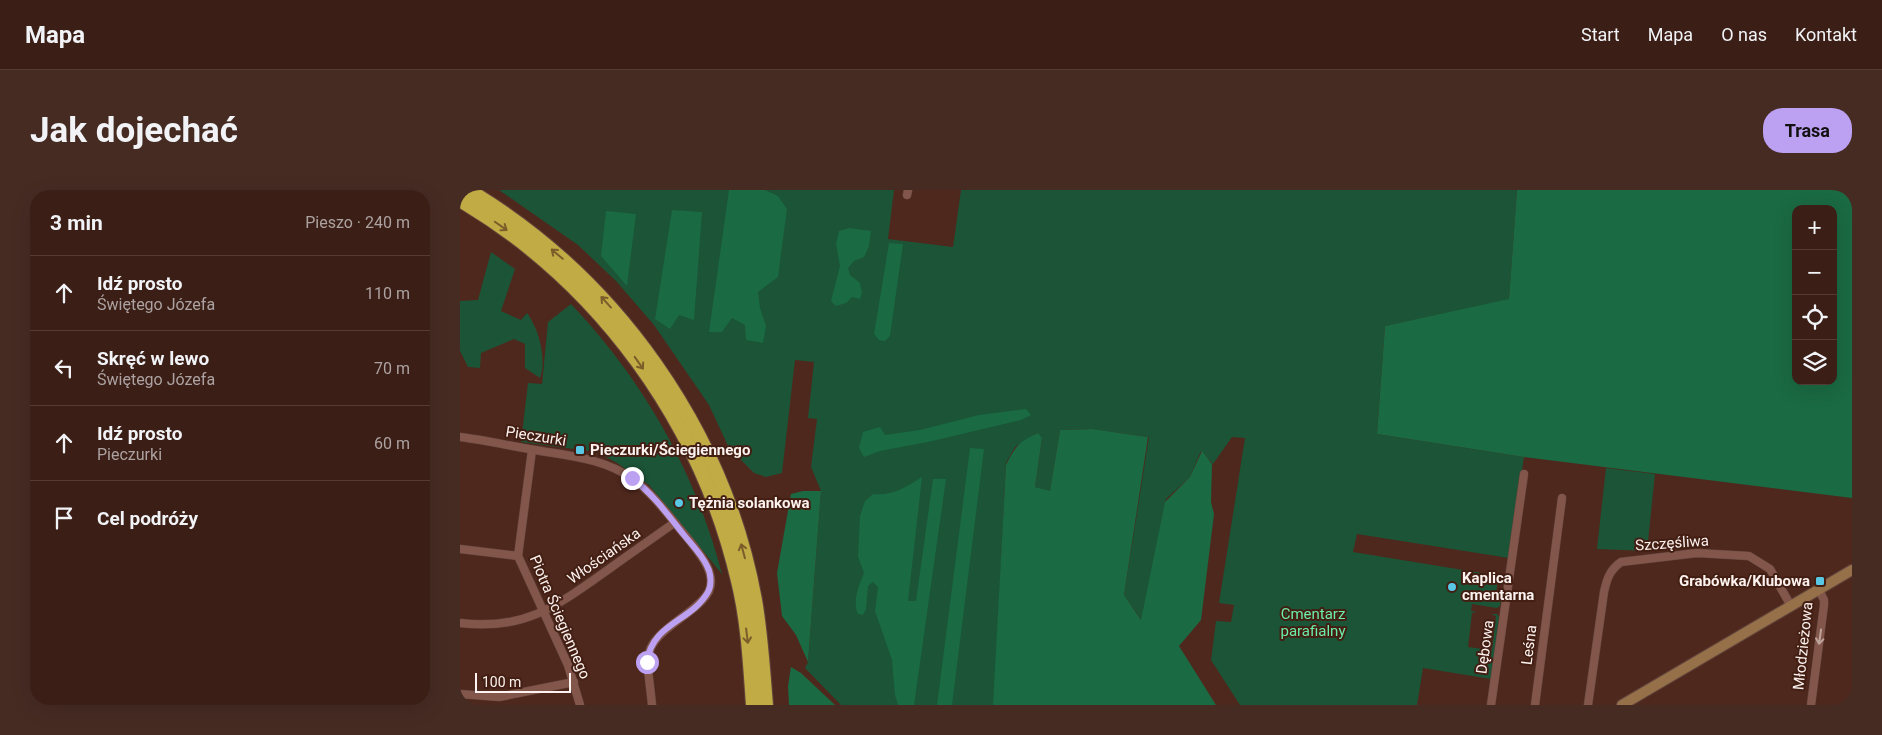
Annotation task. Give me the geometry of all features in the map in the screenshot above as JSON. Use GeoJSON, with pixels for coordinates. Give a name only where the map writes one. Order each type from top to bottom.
{"type":"FeatureCollection","features":[{"type":"Feature","properties":{"kind":"highway"},"geometry":{"type":"LineString","coordinates":[[468,190],[527,230],[564,260],[666,380],[702,443],[725,494],[736,526],[754,598],[766,705]]}},
{"type":"Feature","properties":{"kind":"highway"},"geometry":{"type":"LineString","coordinates":[[460,200],[511,233],[614,321],[655,386],[693,452],[724,528],[740,588],[754,705]]}},
{"type":"Feature","properties":{"kind":"highway"},"geometry":{"type":"LineString","coordinates":[[740,588],[748,602],[754,602],[754,598]]}},
{"type":"Feature","properties":{"kind":"street","name":"Pieczurki"},"geometry":{"type":"LineString","coordinates":[[460,437],[580,457],[616,469],[643,487],[707,566],[710,573],[710,589],[701,602],[662,632],[648,654],[647,670],[652,705]]}},
{"type":"Feature","properties":{"kind":"street","name":"Piotra Ściegiennego"},"geometry":{"type":"LineString","coordinates":[[532,450],[518,556],[574,682],[580,705]]}},
{"type":"Feature","properties":{"kind":"street","name":"Dębowa"},"geometry":{"type":"LineString","coordinates":[[1491,705],[1524,474]]}},
{"type":"Feature","properties":{"kind":"street","name":"Leśna"},"geometry":{"type":"LineString","coordinates":[[1535,705],[1562,498]]}},
{"type":"Feature","properties":{"kind":"street","name":"Włościańska"},"geometry":{"type":"LineString","coordinates":[[460,623],[499,624],[544,612],[674,523]]}},
{"type":"Feature","properties":{"kind":"street"},"geometry":{"type":"LineString","coordinates":[[460,549],[518,556]]}},
{"type":"Feature","properties":{"kind":"street","name":"Szczęśliwa"},"geometry":{"type":"LineString","coordinates":[[1588,705],[1607,577],[1612,568],[1621,562],[1697,553],[1749,556],[1770,569],[1791,606]]}},
{"type":"Feature","properties":{"kind":"street"},"geometry":{"type":"LineString","coordinates":[[1622,705],[1634,702],[1852,570]]}},
{"type":"Feature","properties":{"kind":"street","name":"Młodzieżowa"},"geometry":{"type":"LineString","coordinates":[[1811,705],[1824,605],[1824,600],[1819,590]]}},
{"type":"Feature","properties":{"kind":"street"},"geometry":{"type":"LineString","coordinates":[[460,694],[499,697],[574,682]]}},
{"type":"Feature","properties":{"kind":"green space","name":"Cmentarz parafialny"},"geometry":{"type":"Polygon","coordinates":[[[499,190],[894,190],[888,239],[953,247],[961,190],[1517,190],[1509,300],[1385,326],[1377,434],[1524,457],[1509,558],[1357,534],[1353,552],[1506,577],[1505,581],[1498,581],[1496,592],[1502,593],[1500,606],[1497,608],[1472,604],[1471,611],[1477,612],[1472,613],[1468,647],[1492,650],[1496,616],[1491,614],[1497,614],[1499,617],[1491,679],[1423,668],[1417,705],[1240,705],[1211,660],[1216,621],[1231,622],[1234,605],[1219,603],[1245,438],[1232,437],[1213,464],[1201,451],[1190,477],[1166,499],[1142,621],[1124,595],[1149,437],[1090,429],[1060,430],[1050,492],[1035,487],[1042,438],[1037,433],[1015,447],[1006,463],[994,705],[841,705],[805,668],[808,662],[821,491],[811,467],[817,419],[808,418],[814,362],[795,360],[782,473],[766,477],[754,473],[729,448],[709,405],[654,325],[616,281],[578,245],[499,190]]]}},
{"type":"Feature","properties":{"kind":"green space"},"geometry":{"type":"Polygon","coordinates":[[[729,190],[765,190],[778,196],[787,209],[778,277],[758,292],[760,308],[766,326],[763,343],[746,340],[745,325],[732,318],[722,332],[709,332],[729,190]]]}},
{"type":"Feature","properties":{"kind":"green space"},"geometry":{"type":"Polygon","coordinates":[[[1517,190],[1852,190],[1852,498],[1524,457],[1377,434],[1385,326],[1509,299],[1517,190]]]}},
{"type":"Feature","properties":{"kind":"green space"},"geometry":{"type":"Polygon","coordinates":[[[672,210],[702,212],[694,320],[679,315],[670,329],[655,319],[672,210]]]}},
{"type":"Feature","properties":{"kind":"green space"},"geometry":{"type":"Polygon","coordinates":[[[606,211],[636,214],[627,286],[601,256],[606,211]]]}},
{"type":"Feature","properties":{"kind":"green space"},"geometry":{"type":"Polygon","coordinates":[[[849,228],[871,231],[869,246],[864,257],[854,261],[848,268],[850,275],[860,283],[862,293],[860,299],[852,297],[846,303],[836,306],[831,301],[840,266],[836,244],[839,231],[849,228]]]}},
{"type":"Feature","properties":{"kind":"green space"},"geometry":{"type":"Polygon","coordinates":[[[889,243],[903,244],[890,336],[885,341],[879,340],[874,334],[889,243]]]}},
{"type":"Feature","properties":{"kind":"green space"},"geometry":{"type":"Polygon","coordinates":[[[491,252],[515,269],[501,311],[521,320],[527,313],[535,327],[541,344],[543,362],[540,378],[525,368],[525,344],[514,339],[481,353],[480,368],[468,367],[460,351],[460,301],[478,300],[491,252]]]}},
{"type":"Feature","properties":{"kind":"green space"},"geometry":{"type":"Polygon","coordinates":[[[571,304],[622,364],[664,429],[697,499],[711,536],[722,574],[649,485],[617,463],[597,452],[521,442],[528,383],[542,384],[548,322],[571,304]]]}},
{"type":"Feature","properties":{"kind":"green space"},"geometry":{"type":"Polygon","coordinates":[[[1026,409],[1031,415],[1021,420],[928,442],[880,451],[864,457],[859,448],[863,432],[880,427],[885,435],[920,430],[979,415],[1026,409]]]}},
{"type":"Feature","properties":{"kind":"green space"},"geometry":{"type":"Polygon","coordinates":[[[1092,429],[1148,437],[1124,595],[1141,620],[1165,502],[1190,477],[1202,451],[1212,464],[1211,502],[1214,514],[1201,620],[1179,646],[1216,705],[993,705],[1006,465],[1018,445],[1038,433],[1042,438],[1035,487],[1050,491],[1060,430],[1092,429]]]}},
{"type":"Feature","properties":{"kind":"green space"},"geometry":{"type":"Polygon","coordinates":[[[970,448],[984,449],[952,705],[937,705],[970,448]]]}},
{"type":"Feature","properties":{"kind":"green space"},"geometry":{"type":"Polygon","coordinates":[[[1606,468],[1655,474],[1647,551],[1597,549],[1606,468]]]}},
{"type":"Feature","properties":{"kind":"green space"},"geometry":{"type":"Polygon","coordinates":[[[922,477],[908,601],[916,601],[933,479],[946,479],[914,705],[898,705],[895,695],[892,660],[875,611],[878,587],[873,582],[868,586],[866,609],[863,615],[858,614],[856,609],[857,593],[864,573],[858,557],[860,516],[865,501],[873,494],[893,492],[922,477]]]}},
{"type":"Feature","properties":{"kind":"green space"},"geometry":{"type":"Polygon","coordinates":[[[803,491],[821,491],[808,662],[796,635],[782,616],[777,573],[791,494],[803,491]]]}},
{"type":"Feature","properties":{"kind":"green space"},"geometry":{"type":"Polygon","coordinates":[[[791,667],[801,673],[835,705],[789,705],[788,686],[791,667]]]}},
{"type":"Feature","properties":{"kind":"place","name":"Pieczurki/Ściegiennego"},"geometry":{"type":"Point","coordinates":[580,450]}},
{"type":"Feature","properties":{"kind":"place","name":"Tężnia solankowa"},"geometry":{"type":"Point","coordinates":[679,503]}},
{"type":"Feature","properties":{"kind":"place","name":"Grabówka/Klubowa"},"geometry":{"type":"Point","coordinates":[1820,581]}},
{"type":"Feature","properties":{"kind":"place","name":"Kaplica cmentarna"},"geometry":{"type":"Point","coordinates":[1452,587]}},
{"type":"Feature","properties":{"kind":"route"},"geometry":{"type":"LineString","coordinates":[[632,478],[651,495],[670,517],[693,546],[710,573],[710,589],[701,602],[656,638],[648,654],[647,662]]}}]}
